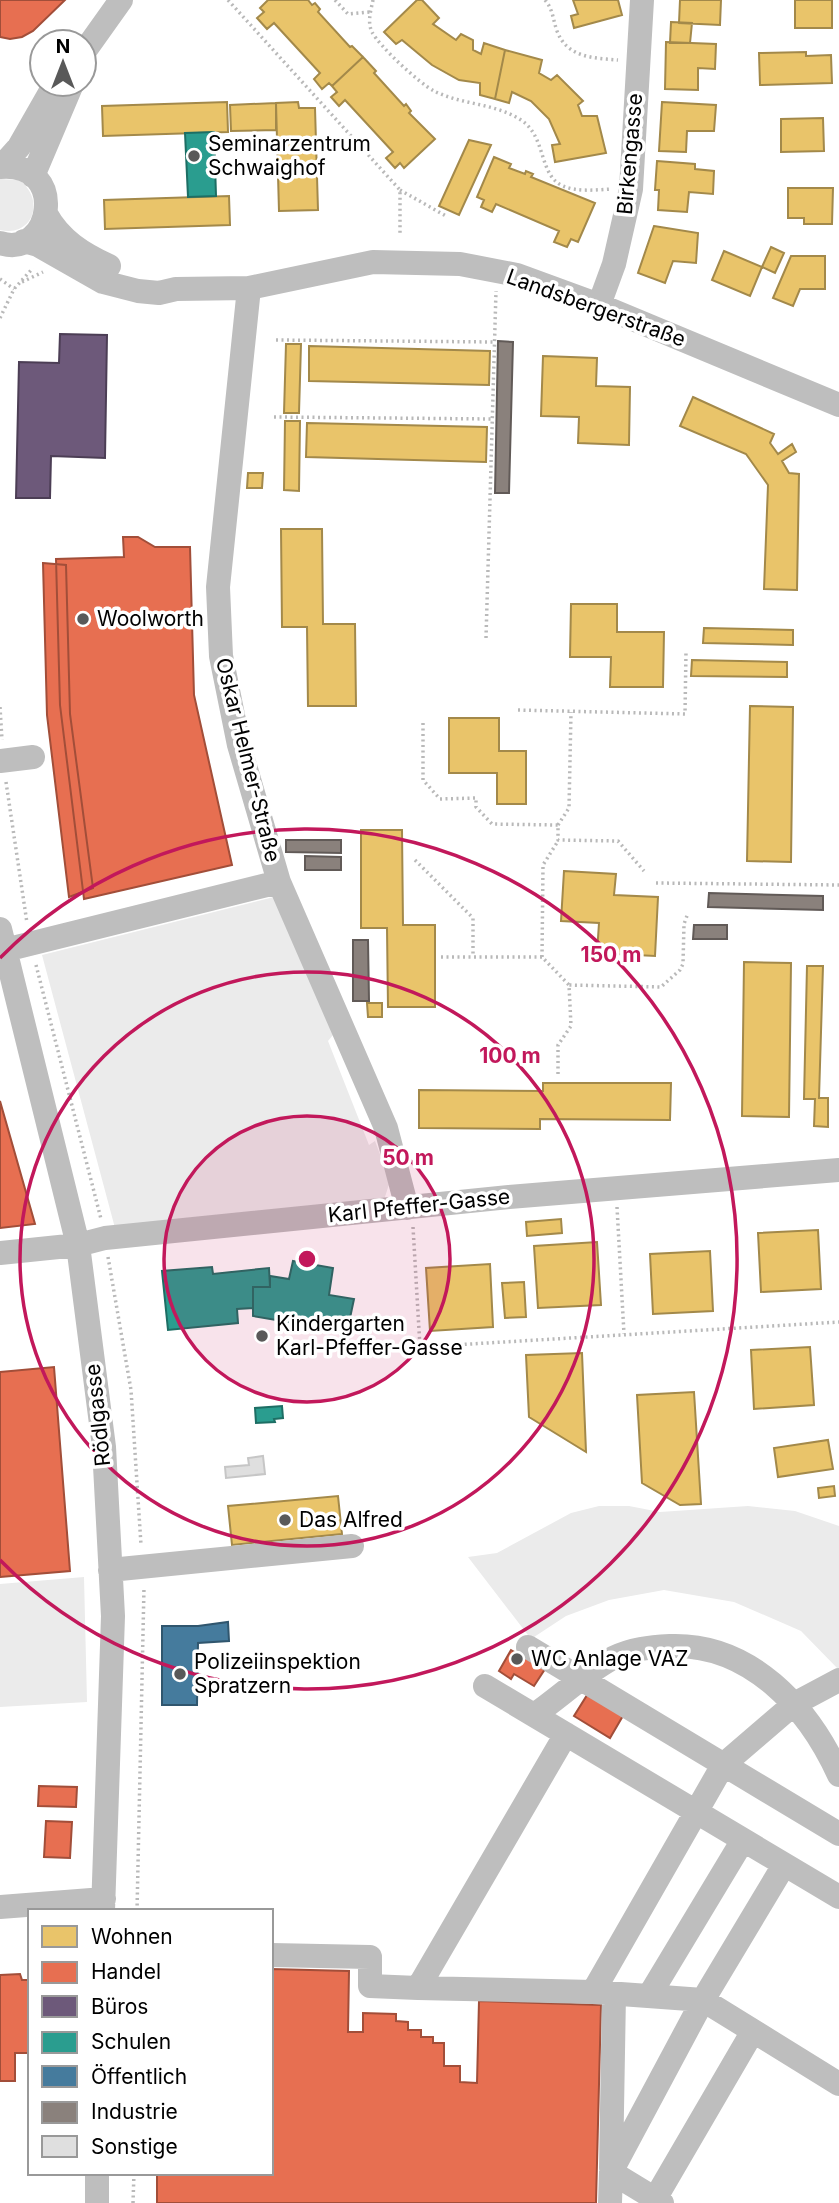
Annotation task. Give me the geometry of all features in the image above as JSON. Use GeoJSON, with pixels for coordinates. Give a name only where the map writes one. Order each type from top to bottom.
{"type":"FeatureCollection","features":[{"type":"Feature","properties":{"kind":"street"},"geometry":{"type":"LineString","coordinates":[[98,32],[121,0]]}},
{"type":"Feature","properties":{"kind":"street","name":"Birkengasse"},"geometry":{"type":"LineString","coordinates":[[599,305],[614,264],[631,189],[642,0]]}},
{"type":"Feature","properties":{"kind":"street"},"geometry":{"type":"LineString","coordinates":[[1,167],[19,147],[47,98]]}},
{"type":"Feature","properties":{"kind":"street"},"geometry":{"type":"LineString","coordinates":[[33,176],[66,98]]}},
{"type":"Feature","properties":{"kind":"street"},"geometry":{"type":"LineString","coordinates":[[1,167],[18,167],[33,176],[44,190],[46,214],[39,230],[8,246]]}},
{"type":"Feature","properties":{"kind":"street","name":"Landsbergerstraße"},"geometry":{"type":"LineString","coordinates":[[46,214],[67,241],[84,254],[110,267],[156,280],[176,289]]}},
{"type":"Feature","properties":{"kind":"street","name":"Landsbergerstraße"},"geometry":{"type":"LineString","coordinates":[[8,246],[38,245],[103,282],[159,293],[176,289],[249,288],[373,262],[460,264],[517,275],[599,305],[839,405]]}},
{"type":"Feature","properties":{"kind":"street","name":"Oskar Helmer-Straße"},"geometry":{"type":"LineString","coordinates":[[249,288],[219,575],[221,656],[240,745],[279,882],[386,1128],[407,1208]]}},
{"type":"Feature","properties":{"kind":"street"},"geometry":{"type":"LineString","coordinates":[[0,761],[33,757]]}},
{"type":"Feature","properties":{"kind":"street"},"geometry":{"type":"LineString","coordinates":[[3,939],[279,882]]}},
{"type":"Feature","properties":{"kind":"street","name":"Rödlgasse"},"geometry":{"type":"LineString","coordinates":[[3,939],[78,1245],[104,1447],[113,1616],[103,1905]]}},
{"type":"Feature","properties":{"kind":"street","name":"Karl Pfeffer-Gasse"},"geometry":{"type":"LineString","coordinates":[[0,1254],[78,1245],[105,1238],[616,1188],[839,1170]]}},
{"type":"Feature","properties":{"kind":"street"},"geometry":{"type":"LineString","coordinates":[[110,1570],[352,1546]]}},
{"type":"Feature","properties":{"kind":"street"},"geometry":{"type":"LineString","coordinates":[[534,1715],[614,1658],[645,1647],[683,1646],[714,1651],[751,1666],[794,1703],[828,1750],[839,1774]]}},
{"type":"Feature","properties":{"kind":"street"},"geometry":{"type":"LineString","coordinates":[[528,1647],[839,1834]]}},
{"type":"Feature","properties":{"kind":"street"},"geometry":{"type":"LineString","coordinates":[[610,2203],[603,1993],[695,1811],[723,1765],[794,1703],[839,1680]]}},
{"type":"Feature","properties":{"kind":"street"},"geometry":{"type":"LineString","coordinates":[[485,1686],[839,1898]]}},
{"type":"Feature","properties":{"kind":"street"},"geometry":{"type":"LineString","coordinates":[[418,1988],[566,1734]]}},
{"type":"Feature","properties":{"kind":"street"},"geometry":{"type":"LineString","coordinates":[[649,1996],[743,1840]]}},
{"type":"Feature","properties":{"kind":"street"},"geometry":{"type":"LineString","coordinates":[[611,2172],[703,2000],[785,1865]]}},
{"type":"Feature","properties":{"kind":"street"},"geometry":{"type":"LineString","coordinates":[[0,1907],[103,1905]]}},
{"type":"Feature","properties":{"kind":"street"},"geometry":{"type":"LineString","coordinates":[[273,1955],[370,1957],[370,1986],[603,1993],[703,2000],[839,2084]]}},
{"type":"Feature","properties":{"kind":"street"},"geometry":{"type":"LineString","coordinates":[[611,2172],[659,2201],[753,2031]]}},
{"type":"Feature","properties":{"kind":"street"},"geometry":{"type":"LineString","coordinates":[[97,2175],[97,2203]]}},
{"type":"Feature","properties":{"kind":"path"},"geometry":{"type":"LineString","coordinates":[[228,0],[400,190],[446,216]]}},
{"type":"Feature","properties":{"kind":"path"},"geometry":{"type":"LineString","coordinates":[[335,0],[348,14],[370,12]]}},
{"type":"Feature","properties":{"kind":"path"},"geometry":{"type":"LineString","coordinates":[[373,0],[370,24],[377,38],[422,83],[434,91],[503,111],[526,124],[539,142],[547,169],[554,180],[575,189],[631,189]]}},
{"type":"Feature","properties":{"kind":"path"},"geometry":{"type":"LineString","coordinates":[[545,0],[552,10],[562,41],[577,54],[637,61]]}},
{"type":"Feature","properties":{"kind":"path"},"geometry":{"type":"LineString","coordinates":[[400,190],[400,236]]}},
{"type":"Feature","properties":{"kind":"path"},"geometry":{"type":"LineString","coordinates":[[486,638],[496,271]]}},
{"type":"Feature","properties":{"kind":"path"},"geometry":{"type":"LineString","coordinates":[[0,318],[14,289],[38,274]]}},
{"type":"Feature","properties":{"kind":"path"},"geometry":{"type":"LineString","coordinates":[[0,279],[14,289]]}},
{"type":"Feature","properties":{"kind":"path"},"geometry":{"type":"LineString","coordinates":[[276,340],[495,342]]}},
{"type":"Feature","properties":{"kind":"path"},"geometry":{"type":"LineString","coordinates":[[274,417],[493,419]]}},
{"type":"Feature","properties":{"kind":"path"},"geometry":{"type":"LineString","coordinates":[[518,710],[685,715],[686,651]]}},
{"type":"Feature","properties":{"kind":"path"},"geometry":{"type":"LineString","coordinates":[[558,1074],[558,1045],[570,1026],[569,985],[542,957],[543,865],[558,841],[558,825],[569,808],[571,712]]}},
{"type":"Feature","properties":{"kind":"path"},"geometry":{"type":"LineString","coordinates":[[423,723],[423,780],[440,799],[476,798],[476,807],[492,824],[558,825]]}},
{"type":"Feature","properties":{"kind":"path"},"geometry":{"type":"LineString","coordinates":[[558,841],[618,841],[644,871]]}},
{"type":"Feature","properties":{"kind":"path"},"geometry":{"type":"LineString","coordinates":[[415,860],[474,918],[473,957]]}},
{"type":"Feature","properties":{"kind":"path"},"geometry":{"type":"LineString","coordinates":[[656,883],[839,885]]}},
{"type":"Feature","properties":{"kind":"path"},"geometry":{"type":"LineString","coordinates":[[569,985],[661,986],[680,970],[684,924],[688,913]]}},
{"type":"Feature","properties":{"kind":"path"},"geometry":{"type":"LineString","coordinates":[[442,957],[542,957]]}},
{"type":"Feature","properties":{"kind":"path"},"geometry":{"type":"LineString","coordinates":[[616,1188],[624,1334]]}},
{"type":"Feature","properties":{"kind":"path"},"geometry":{"type":"LineString","coordinates":[[407,1208],[412,1218],[420,1347],[839,1322]]}},
{"type":"Feature","properties":{"kind":"path"},"geometry":{"type":"LineString","coordinates":[[133,2203],[134,2175]]}},
{"type":"Feature","properties":{"kind":"shaded area"},"geometry":{"type":"Polygon","coordinates":[[[0,179],[19,180],[32,197],[32,215],[28,223],[21,228],[0,230],[0,179]]]}},
{"type":"Feature","properties":{"kind":"shaded area"},"geometry":{"type":"Polygon","coordinates":[[[278,896],[333,1035],[328,1041],[369,1145],[375,1141],[390,1181],[384,1200],[115,1228],[42,955],[278,896]]]}},
{"type":"Feature","properties":{"kind":"shaded area"},"geometry":{"type":"Polygon","coordinates":[[[599,1506],[629,1506],[660,1512],[748,1506],[795,1511],[839,1526],[839,1670],[801,1631],[734,1602],[664,1590],[609,1600],[566,1616],[531,1639],[468,1557],[497,1553],[571,1513],[599,1506]]]}},
{"type":"Feature","properties":{"kind":"shaded area"},"geometry":{"type":"Polygon","coordinates":[[[84,1577],[87,1702],[0,1707],[0,1584],[84,1577]]]}},
{"type":"Feature","properties":{"kind":"building: Wohnen"},"geometry":{"type":"Polygon","coordinates":[[[268,0],[308,0],[312,5],[315,3],[320,9],[318,12],[350,47],[363,57],[332,86],[329,83],[322,89],[314,79],[320,73],[274,23],[267,29],[257,18],[264,12],[260,8],[268,0]]]}},
{"type":"Feature","properties":{"kind":"building: Wohnen"},"geometry":{"type":"Polygon","coordinates":[[[417,0],[422,0],[439,18],[433,24],[456,40],[461,34],[473,40],[473,50],[481,54],[484,43],[505,50],[495,99],[480,95],[480,83],[459,80],[432,65],[402,40],[396,44],[384,32],[417,0]]]}},
{"type":"Feature","properties":{"kind":"building: Wohnen"},"geometry":{"type":"Polygon","coordinates":[[[573,0],[618,0],[622,15],[574,28],[571,16],[578,14],[573,0]]]}},
{"type":"Feature","properties":{"kind":"building: Wohnen"},"geometry":{"type":"Polygon","coordinates":[[[680,0],[721,0],[720,25],[679,23],[680,0]]]}},
{"type":"Feature","properties":{"kind":"building: Wohnen"},"geometry":{"type":"Polygon","coordinates":[[[795,0],[832,0],[832,28],[795,28],[795,0]]]}},
{"type":"Feature","properties":{"kind":"building: Wohnen"},"geometry":{"type":"Polygon","coordinates":[[[671,22],[692,23],[690,43],[670,43],[671,22]]]}},
{"type":"Feature","properties":{"kind":"building: Wohnen"},"geometry":{"type":"Polygon","coordinates":[[[666,42],[716,44],[715,69],[698,68],[698,90],[665,89],[666,42]]]}},
{"type":"Feature","properties":{"kind":"building: Wohnen"},"geometry":{"type":"Polygon","coordinates":[[[505,50],[542,60],[539,73],[551,80],[557,75],[583,101],[578,105],[582,116],[597,116],[606,153],[555,162],[552,145],[560,144],[549,119],[531,101],[512,92],[509,103],[495,99],[505,50]]]}},
{"type":"Feature","properties":{"kind":"building: Wohnen"},"geometry":{"type":"Polygon","coordinates":[[[806,52],[806,56],[831,55],[832,83],[760,85],[759,53],[806,52]]]}},
{"type":"Feature","properties":{"kind":"building: Wohnen"},"geometry":{"type":"Polygon","coordinates":[[[363,57],[404,106],[406,104],[411,111],[409,113],[435,139],[404,168],[400,163],[395,168],[386,158],[393,152],[345,100],[339,106],[331,97],[337,92],[332,86],[363,57]]]}},
{"type":"Feature","properties":{"kind":"building: Wohnen"},"geometry":{"type":"Polygon","coordinates":[[[227,102],[228,132],[103,136],[102,106],[227,102]]]}},
{"type":"Feature","properties":{"kind":"building: Wohnen"},"geometry":{"type":"Polygon","coordinates":[[[298,102],[299,108],[315,108],[318,210],[279,211],[276,103],[298,102]]]}},
{"type":"Feature","properties":{"kind":"building: Wohnen"},"geometry":{"type":"Polygon","coordinates":[[[662,102],[716,105],[714,131],[687,131],[686,152],[659,151],[662,102]]]}},
{"type":"Feature","properties":{"kind":"building: Wohnen"},"geometry":{"type":"Polygon","coordinates":[[[276,103],[276,130],[231,131],[230,105],[276,103]]]}},
{"type":"Feature","properties":{"kind":"building: Wohnen"},"geometry":{"type":"Polygon","coordinates":[[[823,118],[824,151],[781,152],[781,119],[823,118]]]}},
{"type":"Feature","properties":{"kind":"building: Wohnen"},"geometry":{"type":"Polygon","coordinates":[[[469,140],[491,145],[459,215],[439,206],[469,140]]]}},
{"type":"Feature","properties":{"kind":"building: Wohnen"},"geometry":{"type":"Polygon","coordinates":[[[494,157],[511,164],[509,168],[525,174],[526,171],[533,174],[531,177],[595,203],[578,242],[571,239],[567,247],[554,242],[559,231],[496,204],[492,212],[481,207],[484,200],[477,197],[494,157]]]}},
{"type":"Feature","properties":{"kind":"building: Wohnen"},"geometry":{"type":"Polygon","coordinates":[[[657,161],[695,164],[695,169],[714,171],[713,194],[689,192],[687,212],[658,210],[659,190],[655,190],[657,161]]]}},
{"type":"Feature","properties":{"kind":"building: Wohnen"},"geometry":{"type":"Polygon","coordinates":[[[788,188],[833,188],[832,224],[804,224],[804,218],[788,218],[788,188]]]}},
{"type":"Feature","properties":{"kind":"building: Wohnen"},"geometry":{"type":"Polygon","coordinates":[[[229,196],[230,225],[105,229],[104,200],[229,196]]]}},
{"type":"Feature","properties":{"kind":"building: Wohnen"},"geometry":{"type":"Polygon","coordinates":[[[654,226],[698,233],[696,263],[673,261],[665,283],[638,273],[654,226]]]}},
{"type":"Feature","properties":{"kind":"building: Wohnen"},"geometry":{"type":"Polygon","coordinates":[[[771,247],[784,253],[775,273],[762,267],[771,247]]]}},
{"type":"Feature","properties":{"kind":"building: Wohnen"},"geometry":{"type":"Polygon","coordinates":[[[724,251],[762,267],[750,296],[712,280],[724,251]]]}},
{"type":"Feature","properties":{"kind":"building: Wohnen"},"geometry":{"type":"Polygon","coordinates":[[[791,256],[825,256],[825,289],[800,289],[793,306],[773,298],[791,256]]]}},
{"type":"Feature","properties":{"kind":"building: Wohnen"},"geometry":{"type":"Polygon","coordinates":[[[286,344],[301,344],[299,413],[284,413],[286,344]]]}},
{"type":"Feature","properties":{"kind":"building: Wohnen"},"geometry":{"type":"Polygon","coordinates":[[[309,346],[490,351],[489,385],[309,381],[309,346]]]}},
{"type":"Feature","properties":{"kind":"building: Wohnen"},"geometry":{"type":"Polygon","coordinates":[[[543,356],[597,358],[596,386],[630,387],[629,445],[578,443],[579,417],[541,416],[543,356]]]}},
{"type":"Feature","properties":{"kind":"building: Wohnen"},"geometry":{"type":"Polygon","coordinates":[[[693,397],[774,434],[770,443],[778,454],[792,444],[796,452],[782,461],[789,473],[799,474],[797,590],[764,589],[768,485],[746,454],[680,426],[693,397]]]}},
{"type":"Feature","properties":{"kind":"building: Wohnen"},"geometry":{"type":"Polygon","coordinates":[[[285,421],[300,421],[299,491],[284,490],[285,421]]]}},
{"type":"Feature","properties":{"kind":"building: Wohnen"},"geometry":{"type":"Polygon","coordinates":[[[307,423],[487,427],[486,462],[306,457],[307,423]]]}},
{"type":"Feature","properties":{"kind":"building: Wohnen"},"geometry":{"type":"Polygon","coordinates":[[[248,473],[263,473],[262,488],[247,488],[248,473]]]}},
{"type":"Feature","properties":{"kind":"building: Wohnen"},"geometry":{"type":"Polygon","coordinates":[[[281,529],[322,529],[323,624],[355,624],[356,706],[308,706],[307,627],[282,627],[281,529]]]}},
{"type":"Feature","properties":{"kind":"building: Wohnen"},"geometry":{"type":"Polygon","coordinates":[[[571,604],[617,604],[617,632],[664,632],[663,687],[610,687],[611,657],[570,657],[571,604]]]}},
{"type":"Feature","properties":{"kind":"building: Wohnen"},"geometry":{"type":"Polygon","coordinates":[[[704,628],[793,630],[793,645],[703,643],[704,628]]]}},
{"type":"Feature","properties":{"kind":"building: Wohnen"},"geometry":{"type":"Polygon","coordinates":[[[692,660],[787,662],[787,677],[691,676],[692,660]]]}},
{"type":"Feature","properties":{"kind":"building: Wohnen"},"geometry":{"type":"Polygon","coordinates":[[[750,706],[793,707],[791,862],[747,861],[750,706]]]}},
{"type":"Feature","properties":{"kind":"building: Wohnen"},"geometry":{"type":"Polygon","coordinates":[[[449,718],[499,718],[499,751],[526,751],[526,804],[497,804],[497,773],[449,773],[449,718]]]}},
{"type":"Feature","properties":{"kind":"building: Wohnen"},"geometry":{"type":"Polygon","coordinates":[[[361,830],[402,830],[403,925],[435,925],[435,1007],[388,1007],[387,928],[361,928],[361,830]]]}},
{"type":"Feature","properties":{"kind":"building: Wohnen"},"geometry":{"type":"Polygon","coordinates":[[[564,871],[616,874],[614,895],[658,897],[655,956],[597,953],[599,923],[561,921],[564,871]]]}},
{"type":"Feature","properties":{"kind":"building: Wohnen"},"geometry":{"type":"Polygon","coordinates":[[[744,962],[791,963],[789,1117],[742,1116],[744,962]]]}},
{"type":"Feature","properties":{"kind":"building: Wohnen"},"geometry":{"type":"Polygon","coordinates":[[[807,966],[823,966],[819,1098],[828,1098],[828,1127],[814,1126],[815,1099],[804,1099],[807,966]]]}},
{"type":"Feature","properties":{"kind":"building: Wohnen"},"geometry":{"type":"Polygon","coordinates":[[[367,1003],[382,1003],[382,1017],[368,1017],[367,1003]]]}},
{"type":"Feature","properties":{"kind":"building: Wohnen"},"geometry":{"type":"Polygon","coordinates":[[[543,1083],[671,1083],[670,1120],[540,1119],[540,1129],[419,1128],[419,1090],[543,1091],[543,1083]]]}},
{"type":"Feature","properties":{"kind":"building: Wohnen"},"geometry":{"type":"Polygon","coordinates":[[[561,1219],[562,1233],[527,1236],[526,1222],[561,1219]]]}},
{"type":"Feature","properties":{"kind":"building: Wohnen"},"geometry":{"type":"Polygon","coordinates":[[[818,1230],[821,1289],[761,1292],[758,1233],[818,1230]]]}},
{"type":"Feature","properties":{"kind":"building: Wohnen"},"geometry":{"type":"Polygon","coordinates":[[[597,1242],[601,1305],[538,1308],[534,1246],[597,1242]]]}},
{"type":"Feature","properties":{"kind":"building: Wohnen"},"geometry":{"type":"Polygon","coordinates":[[[710,1251],[713,1311],[653,1314],[650,1254],[710,1251]]]}},
{"type":"Feature","properties":{"kind":"building: Wohnen"},"geometry":{"type":"Polygon","coordinates":[[[490,1264],[493,1327],[430,1331],[426,1268],[490,1264]]]}},
{"type":"Feature","properties":{"kind":"building: Wohnen"},"geometry":{"type":"Polygon","coordinates":[[[524,1282],[526,1317],[505,1318],[502,1283],[524,1282]]]}},
{"type":"Feature","properties":{"kind":"building: Wohnen"},"geometry":{"type":"Polygon","coordinates":[[[810,1347],[814,1405],[754,1409],[751,1350],[810,1347]]]}},
{"type":"Feature","properties":{"kind":"building: Wohnen"},"geometry":{"type":"Polygon","coordinates":[[[582,1353],[586,1452],[529,1417],[526,1355],[582,1353]]]}},
{"type":"Feature","properties":{"kind":"building: Wohnen"},"geometry":{"type":"Polygon","coordinates":[[[694,1392],[701,1504],[680,1505],[642,1483],[637,1395],[694,1392]]]}},
{"type":"Feature","properties":{"kind":"building: Wohnen"},"geometry":{"type":"Polygon","coordinates":[[[828,1440],[833,1469],[778,1477],[774,1448],[828,1440]]]}},
{"type":"Feature","properties":{"kind":"building: Wohnen"},"geometry":{"type":"Polygon","coordinates":[[[834,1486],[835,1496],[819,1498],[818,1488],[834,1486]]]}},
{"type":"Feature","properties":{"kind":"building: Wohnen","name":"Das Alfred"},"geometry":{"type":"Polygon","coordinates":[[[338,1496],[342,1534],[232,1545],[228,1506],[338,1496]]]}},
{"type":"Feature","properties":{"kind":"building: Handel"},"geometry":{"type":"Polygon","coordinates":[[[0,0],[65,0],[36,28],[28,28],[28,34],[10,39],[0,37],[0,0]]]}},
{"type":"Feature","properties":{"kind":"building: Handel"},"geometry":{"type":"Polygon","coordinates":[[[123,537],[138,537],[155,547],[190,547],[194,695],[232,865],[84,899],[60,705],[56,559],[124,557],[123,537]]]}},
{"type":"Feature","properties":{"kind":"building: Handel"},"geometry":{"type":"Polygon","coordinates":[[[43,563],[66,565],[70,714],[93,888],[69,897],[47,715],[43,563]]]}},
{"type":"Feature","properties":{"kind":"building: Handel"},"geometry":{"type":"Polygon","coordinates":[[[0,1101],[35,1224],[0,1228],[0,1101]]]}},
{"type":"Feature","properties":{"kind":"building: Handel"},"geometry":{"type":"Polygon","coordinates":[[[54,1367],[70,1571],[0,1577],[0,1372],[54,1367]]]}},
{"type":"Feature","properties":{"kind":"building: Handel","name":"WC Anlage VAZ"},"geometry":{"type":"Polygon","coordinates":[[[511,1650],[545,1669],[534,1686],[514,1674],[511,1679],[499,1671],[511,1650]]]}},
{"type":"Feature","properties":{"kind":"building: Handel"},"geometry":{"type":"Polygon","coordinates":[[[589,1692],[624,1714],[610,1738],[574,1716],[589,1692]]]}},
{"type":"Feature","properties":{"kind":"building: Handel"},"geometry":{"type":"Polygon","coordinates":[[[39,1786],[77,1787],[76,1807],[38,1806],[39,1786]]]}},
{"type":"Feature","properties":{"kind":"building: Handel"},"geometry":{"type":"Polygon","coordinates":[[[46,1821],[72,1822],[70,1858],[44,1857],[46,1821]]]}},
{"type":"Feature","properties":{"kind":"building: Handel"},"geometry":{"type":"Polygon","coordinates":[[[273,1969],[349,1971],[348,2032],[363,2032],[363,2013],[396,2014],[396,2021],[408,2022],[408,2030],[421,2030],[421,2037],[433,2037],[433,2043],[444,2043],[444,2066],[460,2066],[460,2082],[477,2083],[479,2001],[601,2005],[596,2203],[157,2203],[157,2175],[273,2175],[273,1969]]]}},
{"type":"Feature","properties":{"kind":"building: Handel"},"geometry":{"type":"Polygon","coordinates":[[[20,1974],[22,1980],[28,1980],[28,2053],[15,2053],[15,2081],[0,2081],[0,1975],[20,1974]]]}},
{"type":"Feature","properties":{"kind":"building: Büros"},"geometry":{"type":"Polygon","coordinates":[[[60,334],[107,335],[105,458],[51,456],[50,498],[16,498],[19,362],[59,363],[60,334]]]}},
{"type":"Feature","properties":{"kind":"building: Schulen"},"geometry":{"type":"Polygon","coordinates":[[[214,132],[216,196],[188,197],[185,133],[214,132]]]}},
{"type":"Feature","properties":{"kind":"building: Schulen"},"geometry":{"type":"Polygon","coordinates":[[[293,1261],[333,1268],[329,1295],[354,1299],[347,1332],[253,1316],[253,1287],[270,1287],[270,1276],[289,1279],[293,1261]]]}},
{"type":"Feature","properties":{"kind":"building: Schulen"},"geometry":{"type":"Polygon","coordinates":[[[212,1267],[213,1274],[269,1268],[270,1287],[253,1287],[253,1308],[237,1309],[238,1323],[168,1330],[162,1271],[212,1267]]]}},
{"type":"Feature","properties":{"kind":"building: Schulen"},"geometry":{"type":"Polygon","coordinates":[[[282,1406],[283,1418],[274,1419],[275,1422],[256,1423],[255,1408],[282,1406]]]}},
{"type":"Feature","properties":{"kind":"building: Öffentlich","name":"Polizeiinspektion Spratzern"},"geometry":{"type":"Polygon","coordinates":[[[228,1622],[229,1641],[198,1643],[197,1705],[162,1705],[162,1626],[198,1626],[228,1622]]]}},
{"type":"Feature","properties":{"kind":"building: Industrie"},"geometry":{"type":"Polygon","coordinates":[[[498,341],[513,342],[509,493],[495,493],[498,341]]]}},
{"type":"Feature","properties":{"kind":"building: Industrie"},"geometry":{"type":"Polygon","coordinates":[[[286,840],[341,840],[341,853],[286,852],[286,840]]]}},
{"type":"Feature","properties":{"kind":"building: Industrie"},"geometry":{"type":"Polygon","coordinates":[[[305,856],[341,857],[341,870],[305,870],[305,856]]]}},
{"type":"Feature","properties":{"kind":"building: Industrie"},"geometry":{"type":"Polygon","coordinates":[[[709,893],[823,896],[823,910],[708,907],[709,893]]]}},
{"type":"Feature","properties":{"kind":"building: Industrie"},"geometry":{"type":"Polygon","coordinates":[[[694,925],[727,925],[727,939],[693,939],[694,925]]]}},
{"type":"Feature","properties":{"kind":"building: Industrie"},"geometry":{"type":"Polygon","coordinates":[[[353,940],[368,940],[369,1001],[353,1001],[353,940]]]}},
{"type":"Feature","properties":{"kind":"building: Sonstige"},"geometry":{"type":"Polygon","coordinates":[[[263,1456],[265,1474],[226,1478],[225,1467],[249,1465],[248,1458],[263,1456]]]}},
{"type":"Feature","properties":{"kind":"place","name":"Seminarzentrum Schwaighof"},"geometry":{"type":"Point","coordinates":[194,156]}},
{"type":"Feature","properties":{"kind":"place","name":"Woolworth"},"geometry":{"type":"Point","coordinates":[83,619]}},
{"type":"Feature","properties":{"kind":"place","name":"Kindergarten Karl-Pfeffer-Gasse"},"geometry":{"type":"Point","coordinates":[262,1336]}},
{"type":"Feature","properties":{"kind":"place","name":"Das Alfred"},"geometry":{"type":"Point","coordinates":[285,1520]}},
{"type":"Feature","properties":{"kind":"place","name":"WC Anlage VAZ"},"geometry":{"type":"Point","coordinates":[517,1659]}},
{"type":"Feature","properties":{"kind":"place","name":"Polizeiinspektion Spratzern"},"geometry":{"type":"Point","coordinates":[180,1674]}}]}
